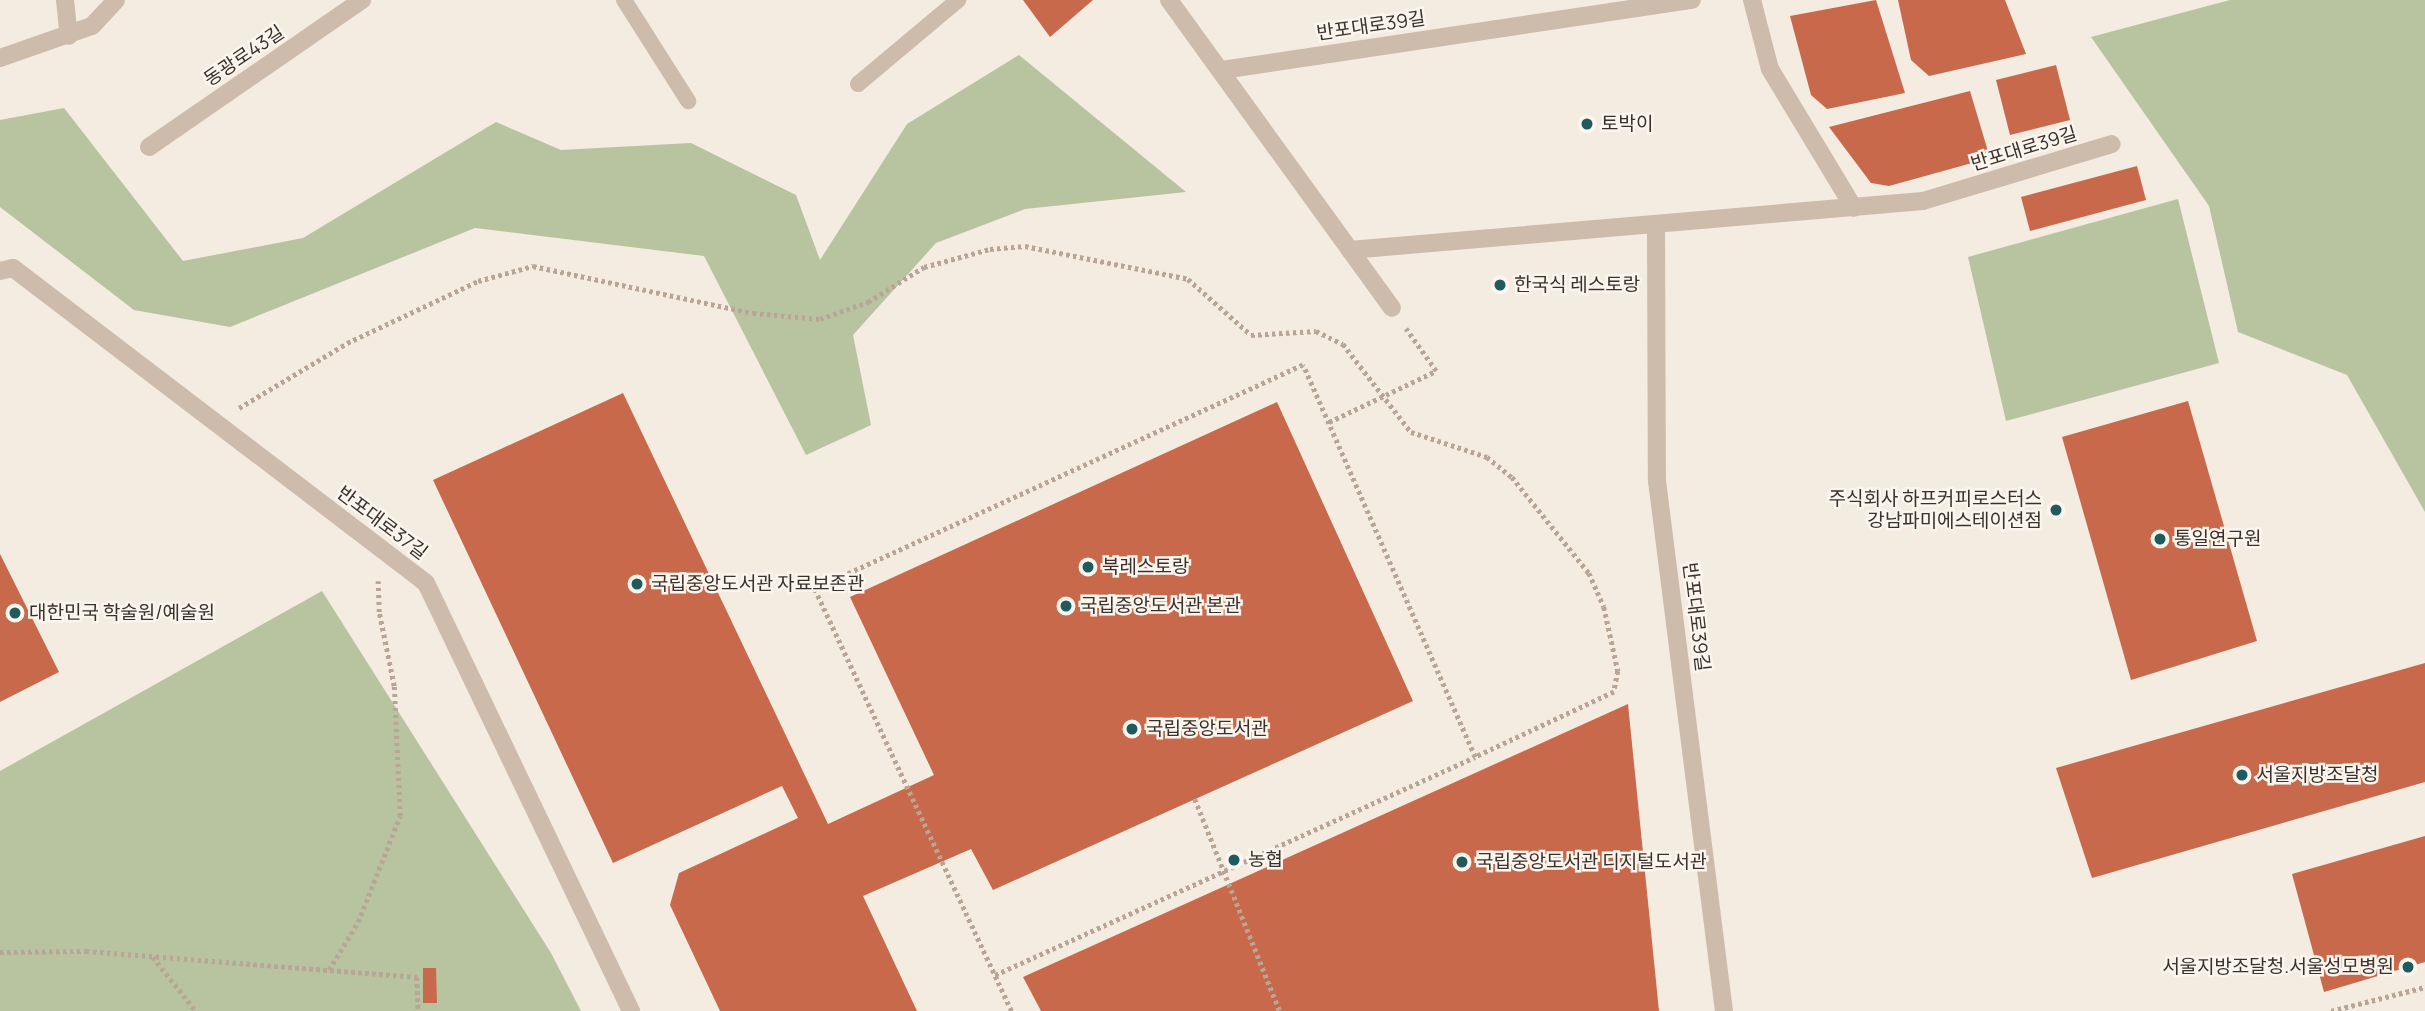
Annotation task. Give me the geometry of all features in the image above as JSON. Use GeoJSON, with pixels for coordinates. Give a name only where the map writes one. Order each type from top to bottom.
{"type":"FeatureCollection","features":[{"type":"Feature","properties":{"kind":"street"},"geometry":{"type":"LineString","coordinates":[[65,0],[69,36]]}},
{"type":"Feature","properties":{"kind":"street"},"geometry":{"type":"LineString","coordinates":[[0,58],[92,26],[116,0]]}},
{"type":"Feature","properties":{"kind":"street","name":"동광로43길"},"geometry":{"type":"LineString","coordinates":[[149,147],[362,0]]}},
{"type":"Feature","properties":{"kind":"street"},"geometry":{"type":"LineString","coordinates":[[1169,0],[1392,308]]}},
{"type":"Feature","properties":{"kind":"street","name":"반포대로39길"},"geometry":{"type":"LineString","coordinates":[[1222,70],[1692,0]]}},
{"type":"Feature","properties":{"kind":"street"},"geometry":{"type":"LineString","coordinates":[[1752,0],[1770,69],[1854,208]]}},
{"type":"Feature","properties":{"kind":"street","name":"반포대로39길"},"geometry":{"type":"LineString","coordinates":[[1350,250],[1656,226],[1923,201],[2112,144]]}},
{"type":"Feature","properties":{"kind":"street","name":"반포대로39길"},"geometry":{"type":"LineString","coordinates":[[1656,226],[1657,481],[1724,1011]]}},
{"type":"Feature","properties":{"kind":"street","name":"반포대로37길"},"geometry":{"type":"LineString","coordinates":[[0,271],[13,268],[426,583],[631,1011]]}},
{"type":"Feature","properties":{"kind":"lane"},"geometry":{"type":"LineString","coordinates":[[624,0],[688,101]]}},
{"type":"Feature","properties":{"kind":"lane"},"geometry":{"type":"LineString","coordinates":[[858,84],[958,0]]}},
{"type":"Feature","properties":{"kind":"path"},"geometry":{"type":"LineString","coordinates":[[221,426],[249,398],[347,343],[478,281],[533,266],[753,313],[820,319],[868,302],[924,267],[990,249],[1025,246],[1188,279],[1251,335],[1316,331],[1343,344],[1379,398],[1411,432],[1487,457],[1512,477],[1589,573],[1610,631],[1618,671],[1614,692],[995,975]]}},
{"type":"Feature","properties":{"kind":"path"},"geometry":{"type":"LineString","coordinates":[[1329,422],[1436,371],[1392,308]]}},
{"type":"Feature","properties":{"kind":"path"},"geometry":{"type":"LineString","coordinates":[[1013,1011],[815,589],[1303,365],[1475,757]]}},
{"type":"Feature","properties":{"kind":"path"},"geometry":{"type":"LineString","coordinates":[[328,970],[358,922],[400,816],[394,686],[379,612],[382,549]]}},
{"type":"Feature","properties":{"kind":"path"},"geometry":{"type":"LineString","coordinates":[[1195,799],[1280,1011]]}},
{"type":"Feature","properties":{"kind":"path"},"geometry":{"type":"LineString","coordinates":[[0,952],[152,956],[417,977],[418,1011]]}},
{"type":"Feature","properties":{"kind":"path"},"geometry":{"type":"LineString","coordinates":[[152,956],[196,1011]]}},
{"type":"Feature","properties":{"kind":"path"},"geometry":{"type":"LineString","coordinates":[[2331,1011],[2425,987]]}},
{"type":"Feature","properties":{"kind":"green space"},"geometry":{"type":"Polygon","coordinates":[[[2230,0],[2425,0],[2425,512],[2347,375],[2238,332],[2209,206],[2091,37],[2230,0]]]}},
{"type":"Feature","properties":{"kind":"green space"},"geometry":{"type":"Polygon","coordinates":[[[1019,55],[1186,192],[1025,209],[936,243],[853,335],[871,425],[806,455],[704,256],[475,228],[230,327],[134,310],[0,207],[0,120],[64,108],[183,261],[303,238],[496,122],[561,150],[691,143],[796,195],[820,260],[907,124],[1019,55]]]}},
{"type":"Feature","properties":{"kind":"green space"},"geometry":{"type":"Polygon","coordinates":[[[2178,199],[2219,363],[2006,421],[1968,257],[2178,199]]]}},
{"type":"Feature","properties":{"kind":"green space"},"geometry":{"type":"Polygon","coordinates":[[[322,591],[551,953],[581,1011],[0,1011],[0,771],[322,591]]]}},
{"type":"Feature","properties":{"kind":"building"},"geometry":{"type":"Polygon","coordinates":[[[1023,0],[1093,0],[1050,37],[1023,0]]]}},
{"type":"Feature","properties":{"kind":"building"},"geometry":{"type":"Polygon","coordinates":[[[1876,0],[1905,93],[1827,109],[1811,95],[1790,16],[1876,0]]]}},
{"type":"Feature","properties":{"kind":"building"},"geometry":{"type":"Polygon","coordinates":[[[1898,0],[2005,0],[2026,54],[1929,76],[1911,60],[1898,0]]]}},
{"type":"Feature","properties":{"kind":"building"},"geometry":{"type":"Polygon","coordinates":[[[2056,65],[2070,120],[2010,135],[1996,80],[2056,65]]]}},
{"type":"Feature","properties":{"kind":"building"},"geometry":{"type":"Polygon","coordinates":[[[1970,91],[1990,158],[1889,186],[1871,183],[1829,127],[1970,91]]]}},
{"type":"Feature","properties":{"kind":"building"},"geometry":{"type":"Polygon","coordinates":[[[2137,166],[2146,200],[2030,231],[2021,197],[2137,166]]]}},
{"type":"Feature","properties":{"kind":"building","name":"국립중앙도서관"},"geometry":{"type":"Polygon","coordinates":[[[623,393],[828,824],[934,775],[850,597],[1277,402],[1413,701],[993,890],[971,849],[863,896],[917,1011],[720,1011],[670,905],[679,873],[798,818],[782,786],[613,863],[433,480],[623,393]]]}},
{"type":"Feature","properties":{"kind":"building","name":"통일연구원"},"geometry":{"type":"Polygon","coordinates":[[[2188,401],[2257,641],[2131,680],[2062,437],[2188,401]]]}},
{"type":"Feature","properties":{"kind":"building","name":"대한민국 학술원/예술원"},"geometry":{"type":"Polygon","coordinates":[[[0,554],[59,672],[0,702],[0,554]]]}},
{"type":"Feature","properties":{"kind":"building","name":"서울지방조달청"},"geometry":{"type":"Polygon","coordinates":[[[2425,663],[2425,782],[2092,878],[2056,768],[2425,663]]]}},
{"type":"Feature","properties":{"kind":"building","name":"국립중앙도서관 디지털도서관"},"geometry":{"type":"Polygon","coordinates":[[[1628,704],[1659,1011],[1041,1011],[1023,977],[1628,704]]]}},
{"type":"Feature","properties":{"kind":"building"},"geometry":{"type":"Polygon","coordinates":[[[2425,836],[2425,962],[2324,992],[2292,874],[2425,836]]]}},
{"type":"Feature","properties":{"kind":"building"},"geometry":{"type":"Polygon","coordinates":[[[423,968],[436,968],[437,1003],[423,1003],[423,968]]]}},
{"type":"Feature","properties":{"kind":"place","name":"토박이"},"geometry":{"type":"Point","coordinates":[1587,124]}},
{"type":"Feature","properties":{"kind":"place","name":"한국식 레스토랑"},"geometry":{"type":"Point","coordinates":[1500,285]}},
{"type":"Feature","properties":{"kind":"place","name":"주식회사 하프커피로스터스 강남파미에스테이션점"},"geometry":{"type":"Point","coordinates":[2056,510]}},
{"type":"Feature","properties":{"kind":"place","name":"통일연구원"},"geometry":{"type":"Point","coordinates":[2160,539]}},
{"type":"Feature","properties":{"kind":"place","name":"북레스토랑"},"geometry":{"type":"Point","coordinates":[1088,567]}},
{"type":"Feature","properties":{"kind":"place","name":"국립중앙도서관 자료보존관"},"geometry":{"type":"Point","coordinates":[637,584]}},
{"type":"Feature","properties":{"kind":"place","name":"국립중앙도서관 본관"},"geometry":{"type":"Point","coordinates":[1066,606]}},
{"type":"Feature","properties":{"kind":"place","name":"대한민국 학술원/예술원"},"geometry":{"type":"Point","coordinates":[15,613]}},
{"type":"Feature","properties":{"kind":"place","name":"국립중앙도서관"},"geometry":{"type":"Point","coordinates":[1132,729]}},
{"type":"Feature","properties":{"kind":"place","name":"서울지방조달청"},"geometry":{"type":"Point","coordinates":[2242,775]}},
{"type":"Feature","properties":{"kind":"place","name":"농협"},"geometry":{"type":"Point","coordinates":[1234,860]}},
{"type":"Feature","properties":{"kind":"place","name":"국립중앙도서관 디지털도서관"},"geometry":{"type":"Point","coordinates":[1462,862]}},
{"type":"Feature","properties":{"kind":"place","name":"서울지방조달청.서울성모병원"},"geometry":{"type":"Point","coordinates":[2408,967]}}]}
